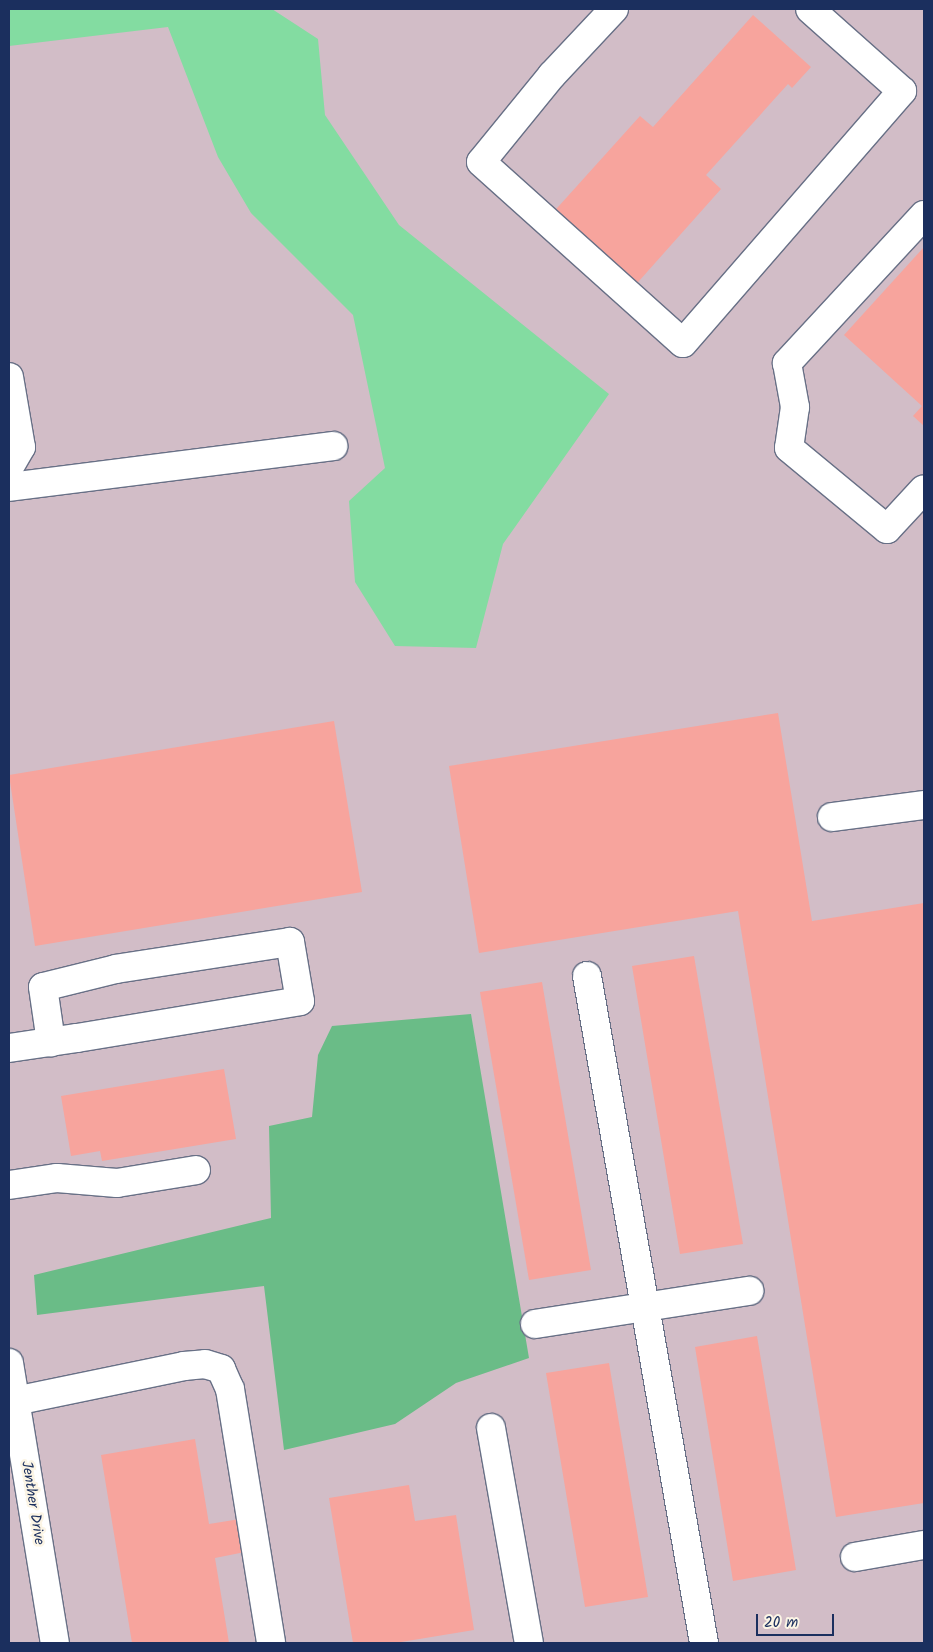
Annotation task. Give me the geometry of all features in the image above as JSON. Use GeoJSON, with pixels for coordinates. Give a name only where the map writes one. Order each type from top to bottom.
{"type":"FeatureCollection","features":[{"type":"Feature","properties":{"kind":"street"},"geometry":{"type":"LineString","coordinates":[[614,9],[552,75],[481,162],[683,342],[902,91],[810,9]]}},
{"type":"Feature","properties":{"kind":"street"},"geometry":{"type":"LineString","coordinates":[[924,215],[787,364],[795,407],[789,448],[887,529],[924,488]]}},
{"type":"Feature","properties":{"kind":"street"},"geometry":{"type":"LineString","coordinates":[[9,377],[21,447],[9,468]]}},
{"type":"Feature","properties":{"kind":"street"},"geometry":{"type":"LineString","coordinates":[[9,487],[333,446]]}},
{"type":"Feature","properties":{"kind":"street"},"geometry":{"type":"LineString","coordinates":[[832,817],[924,805]]}},
{"type":"Feature","properties":{"kind":"street"},"geometry":{"type":"LineString","coordinates":[[9,1048],[51,1042],[300,1001],[290,942],[116,969],[43,987],[51,1042]]}},
{"type":"Feature","properties":{"kind":"street"},"geometry":{"type":"LineString","coordinates":[[587,976],[704,1643]]}},
{"type":"Feature","properties":{"kind":"street"},"geometry":{"type":"LineString","coordinates":[[9,1185],[57,1178],[117,1183],[196,1170]]}},
{"type":"Feature","properties":{"kind":"street"},"geometry":{"type":"LineString","coordinates":[[535,1324],[749,1291]]}},
{"type":"Feature","properties":{"kind":"street","name":"Jenther Drive"},"geometry":{"type":"LineString","coordinates":[[9,1363],[55,1643]]}},
{"type":"Feature","properties":{"kind":"street"},"geometry":{"type":"LineString","coordinates":[[15,1401],[184,1366],[205,1364],[221,1369],[230,1388],[271,1643]]}},
{"type":"Feature","properties":{"kind":"street"},"geometry":{"type":"LineString","coordinates":[[492,1428],[529,1643]]}},
{"type":"Feature","properties":{"kind":"street"},"geometry":{"type":"LineString","coordinates":[[855,1557],[924,1545]]}},
{"type":"Feature","properties":{"kind":"shaded area"},"geometry":{"type":"Polygon","coordinates":[[[9,9],[924,9],[924,1643],[9,1643],[9,9]]]}},
{"type":"Feature","properties":{"kind":"green space"},"geometry":{"type":"Polygon","coordinates":[[[9,9],[272,9],[318,39],[325,115],[399,225],[609,394],[503,544],[476,648],[395,646],[355,582],[349,501],[385,468],[353,315],[251,213],[218,157],[168,27],[9,46],[9,9]]]}},
{"type":"Feature","properties":{"kind":"green space"},"geometry":{"type":"Polygon","coordinates":[[[471,1014],[529,1358],[456,1383],[395,1424],[284,1450],[264,1286],[37,1315],[34,1275],[271,1218],[269,1126],[312,1117],[318,1055],[332,1026],[471,1014]]]}},
{"type":"Feature","properties":{"kind":"building"},"geometry":{"type":"Polygon","coordinates":[[[753,15],[811,67],[792,88],[788,84],[706,175],[721,189],[631,290],[549,217],[640,116],[653,127],[753,15]]]}},
{"type":"Feature","properties":{"kind":"building"},"geometry":{"type":"Polygon","coordinates":[[[924,247],[924,426],[913,416],[922,406],[844,335],[924,247]]]}},
{"type":"Feature","properties":{"kind":"building"},"geometry":{"type":"Polygon","coordinates":[[[778,713],[812,921],[924,903],[924,1503],[836,1517],[738,911],[479,953],[449,766],[778,713]]]}},
{"type":"Feature","properties":{"kind":"building"},"geometry":{"type":"Polygon","coordinates":[[[334,721],[362,892],[35,946],[9,775],[334,721]]]}},
{"type":"Feature","properties":{"kind":"building"},"geometry":{"type":"Polygon","coordinates":[[[694,956],[743,1244],[680,1254],[632,966],[694,956]]]}},
{"type":"Feature","properties":{"kind":"building"},"geometry":{"type":"Polygon","coordinates":[[[542,982],[591,1270],[529,1280],[480,992],[542,982]]]}},
{"type":"Feature","properties":{"kind":"building"},"geometry":{"type":"Polygon","coordinates":[[[224,1069],[236,1139],[102,1161],[100,1151],[71,1156],[61,1096],[224,1069]]]}},
{"type":"Feature","properties":{"kind":"building"},"geometry":{"type":"Polygon","coordinates":[[[757,1336],[796,1570],[733,1581],[695,1347],[757,1336]]]}},
{"type":"Feature","properties":{"kind":"building"},"geometry":{"type":"Polygon","coordinates":[[[609,1363],[648,1597],[585,1607],[546,1373],[609,1363]]]}},
{"type":"Feature","properties":{"kind":"building"},"geometry":{"type":"Polygon","coordinates":[[[195,1439],[209,1524],[240,1519],[245,1552],[215,1558],[229,1643],[132,1643],[101,1455],[195,1439]]]}},
{"type":"Feature","properties":{"kind":"building"},"geometry":{"type":"Polygon","coordinates":[[[409,1485],[415,1521],[456,1515],[474,1630],[395,1643],[353,1643],[329,1498],[409,1485]]]}}]}
